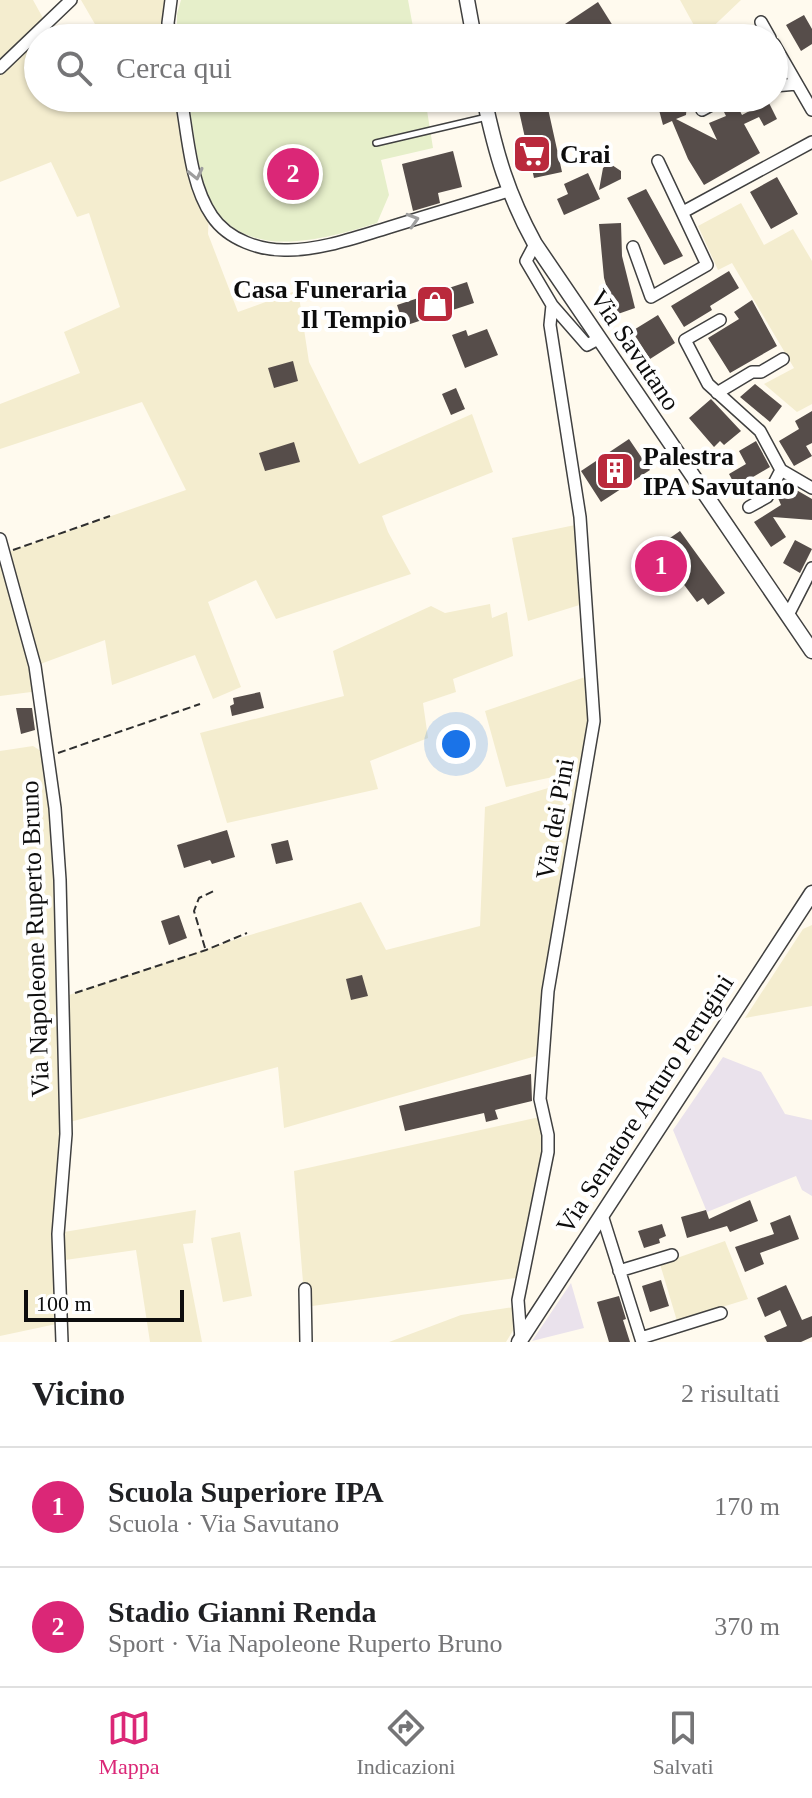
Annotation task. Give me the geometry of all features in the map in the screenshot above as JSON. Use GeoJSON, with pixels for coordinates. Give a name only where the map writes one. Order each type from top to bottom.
{"type":"FeatureCollection","features":[{"type":"Feature","properties":{"kind":"street"},"geometry":{"type":"LineString","coordinates":[[46,24],[71,0]]}},
{"type":"Feature","properties":{"kind":"street"},"geometry":{"type":"LineString","coordinates":[[168,24],[171,0]]}},
{"type":"Feature","properties":{"kind":"street"},"geometry":{"type":"LineString","coordinates":[[467,0],[471,24]]}},
{"type":"Feature","properties":{"kind":"street"},"geometry":{"type":"LineString","coordinates":[[0,68],[24,45]]}},
{"type":"Feature","properties":{"kind":"street"},"geometry":{"type":"LineString","coordinates":[[788,68],[812,110]]}},
{"type":"Feature","properties":{"kind":"street"},"geometry":{"type":"LineString","coordinates":[[788,85],[797,84]]}},
{"type":"Feature","properties":{"kind":"street"},"geometry":{"type":"LineString","coordinates":[[184,112],[195,175],[209,212],[233,235],[261,247],[291,250],[352,238],[508,191]]}},
{"type":"Feature","properties":{"kind":"street","name":"Via Savutano"},"geometry":{"type":"LineString","coordinates":[[487,112],[496,157],[508,191],[535,244],[812,651]]}},
{"type":"Feature","properties":{"kind":"street"},"geometry":{"type":"LineString","coordinates":[[683,212],[812,142]]}},
{"type":"Feature","properties":{"kind":"street"},"geometry":{"type":"LineString","coordinates":[[633,247],[651,297],[707,265],[658,161]]}},
{"type":"Feature","properties":{"kind":"street"},"geometry":{"type":"LineString","coordinates":[[535,244],[526,261],[552,305],[587,345],[598,339]]}},
{"type":"Feature","properties":{"kind":"street","name":"Via dei Pini"},"geometry":{"type":"LineString","coordinates":[[520,1341],[518,1300],[548,1152],[548,1135],[540,1099],[548,991],[594,721],[580,517],[550,325],[552,305]]}},
{"type":"Feature","properties":{"kind":"street"},"geometry":{"type":"LineString","coordinates":[[720,320],[685,340],[708,384],[760,431],[781,470],[812,488]]}},
{"type":"Feature","properties":{"kind":"street"},"geometry":{"type":"LineString","coordinates":[[717,393],[752,372],[761,372],[783,359]]}},
{"type":"Feature","properties":{"kind":"street"},"geometry":{"type":"LineString","coordinates":[[749,507],[767,497],[781,470]]}},
{"type":"Feature","properties":{"kind":"street","name":"Via Napoleone Ruperto Bruno"},"geometry":{"type":"LineString","coordinates":[[0,539],[35,666],[37,696],[49,756],[60,880],[66,1134],[58,1234],[62,1342]]}},
{"type":"Feature","properties":{"kind":"street"},"geometry":{"type":"LineString","coordinates":[[788,615],[812,568]]}},
{"type":"Feature","properties":{"kind":"street","name":"Via Senatore Arturo Perugini"},"geometry":{"type":"LineString","coordinates":[[520,1341],[812,893]]}},
{"type":"Feature","properties":{"kind":"street"},"geometry":{"type":"LineString","coordinates":[[602,1215],[642,1340],[721,1313]]}},
{"type":"Feature","properties":{"kind":"street"},"geometry":{"type":"LineString","coordinates":[[619,1271],[672,1255]]}},
{"type":"Feature","properties":{"kind":"street"},"geometry":{"type":"LineString","coordinates":[[305,1289],[306,1342]]}},
{"type":"Feature","properties":{"kind":"lane"},"geometry":{"type":"LineString","coordinates":[[376,143],[488,117]]}},
{"type":"Feature","properties":{"kind":"path"},"geometry":{"type":"LineString","coordinates":[[4,553],[110,516]]}},
{"type":"Feature","properties":{"kind":"path"},"geometry":{"type":"LineString","coordinates":[[49,756],[200,704]]}},
{"type":"Feature","properties":{"kind":"path"},"geometry":{"type":"LineString","coordinates":[[206,950],[194,911],[199,898],[216,890]]}},
{"type":"Feature","properties":{"kind":"path"},"geometry":{"type":"LineString","coordinates":[[62,998],[206,950],[247,933]]}},
{"type":"Feature","properties":{"kind":"shaded area"},"geometry":{"type":"Polygon","coordinates":[[[0,0],[33,0],[46,24],[24,24],[24,112],[184,112],[209,212],[208,234],[238,312],[298,290],[309,362],[359,464],[472,414],[493,472],[382,516],[411,574],[276,619],[256,580],[208,602],[241,687],[213,699],[195,655],[112,685],[105,640],[35,666],[39,691],[0,696],[0,539],[5,553],[186,490],[142,402],[0,449],[0,404],[80,373],[64,332],[120,307],[89,213],[77,217],[51,162],[0,182],[0,0]]]}},
{"type":"Feature","properties":{"kind":"shaded area"},"geometry":{"type":"Polygon","coordinates":[[[81,0],[171,0],[170,24],[95,24],[81,0]]]}},
{"type":"Feature","properties":{"kind":"shaded area"},"geometry":{"type":"Polygon","coordinates":[[[680,0],[741,0],[716,24],[693,24],[680,0]]]}},
{"type":"Feature","properties":{"kind":"shaded area"},"geometry":{"type":"Polygon","coordinates":[[[741,203],[764,245],[793,229],[812,261],[812,404],[797,412],[764,384],[794,368],[732,263],[718,270],[698,226],[741,203]]]}},
{"type":"Feature","properties":{"kind":"shaded area"},"geometry":{"type":"Polygon","coordinates":[[[580,524],[586,603],[528,621],[512,538],[580,524]]]}},
{"type":"Feature","properties":{"kind":"shaded area"},"geometry":{"type":"Polygon","coordinates":[[[490,604],[492,618],[507,612],[513,656],[453,679],[456,692],[423,703],[428,738],[370,761],[378,789],[227,823],[200,733],[344,696],[333,651],[431,606],[445,613],[490,604]]]}},
{"type":"Feature","properties":{"kind":"shaded area"},"geometry":{"type":"Polygon","coordinates":[[[591,675],[586,770],[506,787],[485,711],[591,675]]]}},
{"type":"Feature","properties":{"kind":"shaded area"},"geometry":{"type":"Polygon","coordinates":[[[33,746],[49,756],[63,997],[240,938],[361,902],[386,950],[480,926],[485,807],[585,777],[543,1054],[284,1128],[278,1067],[66,1123],[58,1233],[196,1210],[193,1243],[183,1244],[202,1342],[150,1342],[136,1250],[58,1261],[61,1323],[0,1336],[0,751],[33,746]]]}},
{"type":"Feature","properties":{"kind":"shaded area"},"geometry":{"type":"Polygon","coordinates":[[[812,925],[812,1006],[745,1018],[803,929],[812,925]]]}},
{"type":"Feature","properties":{"kind":"shaded area"},"geometry":{"type":"Polygon","coordinates":[[[723,1057],[761,1072],[785,1114],[812,1120],[812,1196],[802,1190],[796,1176],[707,1212],[673,1130],[723,1057]]]}},
{"type":"Feature","properties":{"kind":"shaded area"},"geometry":{"type":"Polygon","coordinates":[[[544,1116],[548,1135],[523,1277],[305,1307],[294,1171],[544,1116]]]}},
{"type":"Feature","properties":{"kind":"shaded area"},"geometry":{"type":"Polygon","coordinates":[[[240,1232],[252,1296],[223,1302],[211,1238],[240,1232]]]}},
{"type":"Feature","properties":{"kind":"shaded area"},"geometry":{"type":"Polygon","coordinates":[[[725,1241],[748,1299],[677,1321],[660,1264],[725,1241]]]}},
{"type":"Feature","properties":{"kind":"shaded area"},"geometry":{"type":"Polygon","coordinates":[[[571,1283],[584,1328],[532,1341],[571,1283]]]}},
{"type":"Feature","properties":{"kind":"shaded area"},"geometry":{"type":"Polygon","coordinates":[[[514,1307],[514,1329],[506,1342],[389,1342],[461,1315],[514,1307]]]}},
{"type":"Feature","properties":{"kind":"green space"},"geometry":{"type":"Polygon","coordinates":[[[181,0],[408,0],[412,24],[177,24],[181,0]]]}},
{"type":"Feature","properties":{"kind":"green space"},"geometry":{"type":"Polygon","coordinates":[[[190,112],[427,112],[433,148],[381,160],[389,195],[377,223],[332,236],[283,242],[260,239],[239,231],[221,216],[208,194],[190,112]]]}},
{"type":"Feature","properties":{"kind":"building"},"geometry":{"type":"Polygon","coordinates":[[[598,2],[612,24],[565,24],[598,2]]]}},
{"type":"Feature","properties":{"kind":"building"},"geometry":{"type":"Polygon","coordinates":[[[804,15],[812,29],[812,44],[801,51],[788,24],[804,15]]]}},
{"type":"Feature","properties":{"kind":"building"},"geometry":{"type":"Polygon","coordinates":[[[519,112],[549,112],[562,172],[534,178],[519,112]]]}},
{"type":"Feature","properties":{"kind":"building"},"geometry":{"type":"Polygon","coordinates":[[[660,112],[686,112],[676,119],[717,140],[709,123],[726,116],[724,112],[740,112],[742,115],[748,112],[774,112],[777,119],[764,126],[759,117],[744,124],[760,153],[704,185],[688,159],[672,121],[663,125],[660,112]]]}},
{"type":"Feature","properties":{"kind":"building"},"geometry":{"type":"Polygon","coordinates":[[[453,151],[462,187],[438,193],[440,203],[413,211],[402,164],[453,151]]]}},
{"type":"Feature","properties":{"kind":"building"},"geometry":{"type":"Polygon","coordinates":[[[607,165],[621,171],[621,179],[599,190],[603,168],[607,165]]]}},
{"type":"Feature","properties":{"kind":"building"},"geometry":{"type":"Polygon","coordinates":[[[588,173],[600,199],[564,215],[557,199],[568,194],[564,184],[588,173]]]}},
{"type":"Feature","properties":{"kind":"building"},"geometry":{"type":"Polygon","coordinates":[[[777,177],[798,214],[771,229],[750,192],[777,177]]]}},
{"type":"Feature","properties":{"kind":"building"},"geometry":{"type":"Polygon","coordinates":[[[646,189],[683,256],[664,265],[627,198],[646,189]]]}},
{"type":"Feature","properties":{"kind":"building"},"geometry":{"type":"Polygon","coordinates":[[[621,223],[622,256],[635,308],[615,315],[604,278],[599,224],[621,223]]]}},
{"type":"Feature","properties":{"kind":"building"},"geometry":{"type":"Polygon","coordinates":[[[729,271],[739,288],[684,327],[671,306],[729,271]]]}},
{"type":"Feature","properties":{"kind":"building","name":"Casa Funeraria Il Tempio"},"geometry":{"type":"Polygon","coordinates":[[[467,282],[474,303],[404,326],[397,305],[467,282]]]}},
{"type":"Feature","properties":{"kind":"building"},"geometry":{"type":"Polygon","coordinates":[[[752,300],[777,346],[730,373],[708,338],[739,319],[734,312],[752,300]]]}},
{"type":"Feature","properties":{"kind":"building"},"geometry":{"type":"Polygon","coordinates":[[[658,315],[675,343],[650,359],[632,331],[658,315]]]}},
{"type":"Feature","properties":{"kind":"building"},"geometry":{"type":"Polygon","coordinates":[[[487,329],[498,355],[465,368],[452,335],[466,330],[468,336],[487,329]]]}},
{"type":"Feature","properties":{"kind":"building"},"geometry":{"type":"Polygon","coordinates":[[[293,361],[298,381],[274,388],[268,368],[293,361]]]}},
{"type":"Feature","properties":{"kind":"building"},"geometry":{"type":"Polygon","coordinates":[[[755,384],[782,406],[770,422],[740,397],[755,384]]]}},
{"type":"Feature","properties":{"kind":"building"},"geometry":{"type":"Polygon","coordinates":[[[456,388],[465,409],[451,415],[442,394],[456,388]]]}},
{"type":"Feature","properties":{"kind":"building"},"geometry":{"type":"Polygon","coordinates":[[[711,399],[741,431],[724,445],[720,441],[714,447],[689,418],[711,399]]]}},
{"type":"Feature","properties":{"kind":"building"},"geometry":{"type":"Polygon","coordinates":[[[812,411],[812,443],[806,446],[812,456],[794,466],[779,441],[799,429],[795,421],[812,411]]]}},
{"type":"Feature","properties":{"kind":"building","name":"Palestra IPA Savutano"},"geometry":{"type":"Polygon","coordinates":[[[629,439],[650,470],[601,502],[581,471],[629,439]]]}},
{"type":"Feature","properties":{"kind":"building"},"geometry":{"type":"Polygon","coordinates":[[[756,441],[770,467],[736,487],[729,474],[746,464],[739,451],[756,441]]]}},
{"type":"Feature","properties":{"kind":"building"},"geometry":{"type":"Polygon","coordinates":[[[294,442],[300,462],[265,471],[259,453],[294,442]]]}},
{"type":"Feature","properties":{"kind":"building"},"geometry":{"type":"Polygon","coordinates":[[[786,484],[812,499],[812,520],[773,517],[786,537],[771,547],[754,522],[781,505],[778,498],[786,484]]]}},
{"type":"Feature","properties":{"kind":"building"},"geometry":{"type":"Polygon","coordinates":[[[680,531],[725,593],[708,605],[703,598],[697,602],[679,578],[685,574],[673,556],[667,561],[657,547],[680,531]]]}},
{"type":"Feature","properties":{"kind":"building"},"geometry":{"type":"Polygon","coordinates":[[[795,540],[812,549],[800,573],[783,563],[795,540]]]}},
{"type":"Feature","properties":{"kind":"building"},"geometry":{"type":"Polygon","coordinates":[[[260,692],[264,708],[232,716],[230,706],[234,704],[233,698],[260,692]]]}},
{"type":"Feature","properties":{"kind":"building"},"geometry":{"type":"Polygon","coordinates":[[[16,708],[32,708],[35,730],[21,734],[16,708]]]}},
{"type":"Feature","properties":{"kind":"building"},"geometry":{"type":"Polygon","coordinates":[[[227,830],[235,857],[184,868],[177,845],[227,830]]]}},
{"type":"Feature","properties":{"kind":"building"},"geometry":{"type":"Polygon","coordinates":[[[288,840],[293,860],[276,864],[271,844],[288,840]]]}},
{"type":"Feature","properties":{"kind":"building"},"geometry":{"type":"Polygon","coordinates":[[[179,915],[187,938],[169,945],[161,921],[179,915]]]}},
{"type":"Feature","properties":{"kind":"building"},"geometry":{"type":"Polygon","coordinates":[[[362,975],[368,996],[351,1000],[346,979],[362,975]]]}},
{"type":"Feature","properties":{"kind":"building"},"geometry":{"type":"Polygon","coordinates":[[[531,1074],[532,1101],[495,1110],[498,1119],[486,1122],[484,1113],[405,1131],[399,1106],[531,1074]]]}},
{"type":"Feature","properties":{"kind":"building"},"geometry":{"type":"Polygon","coordinates":[[[750,1200],[758,1221],[730,1232],[727,1226],[687,1238],[681,1217],[706,1210],[709,1219],[750,1200]]]}},
{"type":"Feature","properties":{"kind":"building"},"geometry":{"type":"Polygon","coordinates":[[[790,1215],[799,1239],[760,1253],[764,1264],[745,1272],[735,1247],[774,1234],[770,1223],[790,1215]]]}},
{"type":"Feature","properties":{"kind":"building"},"geometry":{"type":"Polygon","coordinates":[[[662,1224],[666,1236],[659,1239],[660,1243],[644,1248],[638,1231],[662,1224]]]}},
{"type":"Feature","properties":{"kind":"building"},"geometry":{"type":"Polygon","coordinates":[[[661,1280],[669,1306],[650,1312],[642,1286],[661,1280]]]}},
{"type":"Feature","properties":{"kind":"building"},"geometry":{"type":"Polygon","coordinates":[[[786,1285],[802,1320],[812,1316],[812,1337],[801,1342],[767,1342],[764,1336],[787,1326],[780,1310],[765,1317],[757,1298],[786,1285]]]}},
{"type":"Feature","properties":{"kind":"building"},"geometry":{"type":"Polygon","coordinates":[[[619,1296],[630,1342],[609,1342],[597,1302],[619,1296]]]}},
{"type":"Feature","properties":{"kind":"place","name":"Crai"},"geometry":{"type":"Point","coordinates":[532,154]}},
{"type":"Feature","properties":{"kind":"place","name":"Stadio Gianni Renda"},"geometry":{"type":"Point","coordinates":[293,174]}},
{"type":"Feature","properties":{"kind":"place","name":"Casa Funeraria Il Tempio"},"geometry":{"type":"Point","coordinates":[435,304]}},
{"type":"Feature","properties":{"kind":"place","name":"Palestra IPA Savutano"},"geometry":{"type":"Point","coordinates":[615,471]}},
{"type":"Feature","properties":{"kind":"place","name":"Scuola Superiore IPA"},"geometry":{"type":"Point","coordinates":[661,566]}}]}
